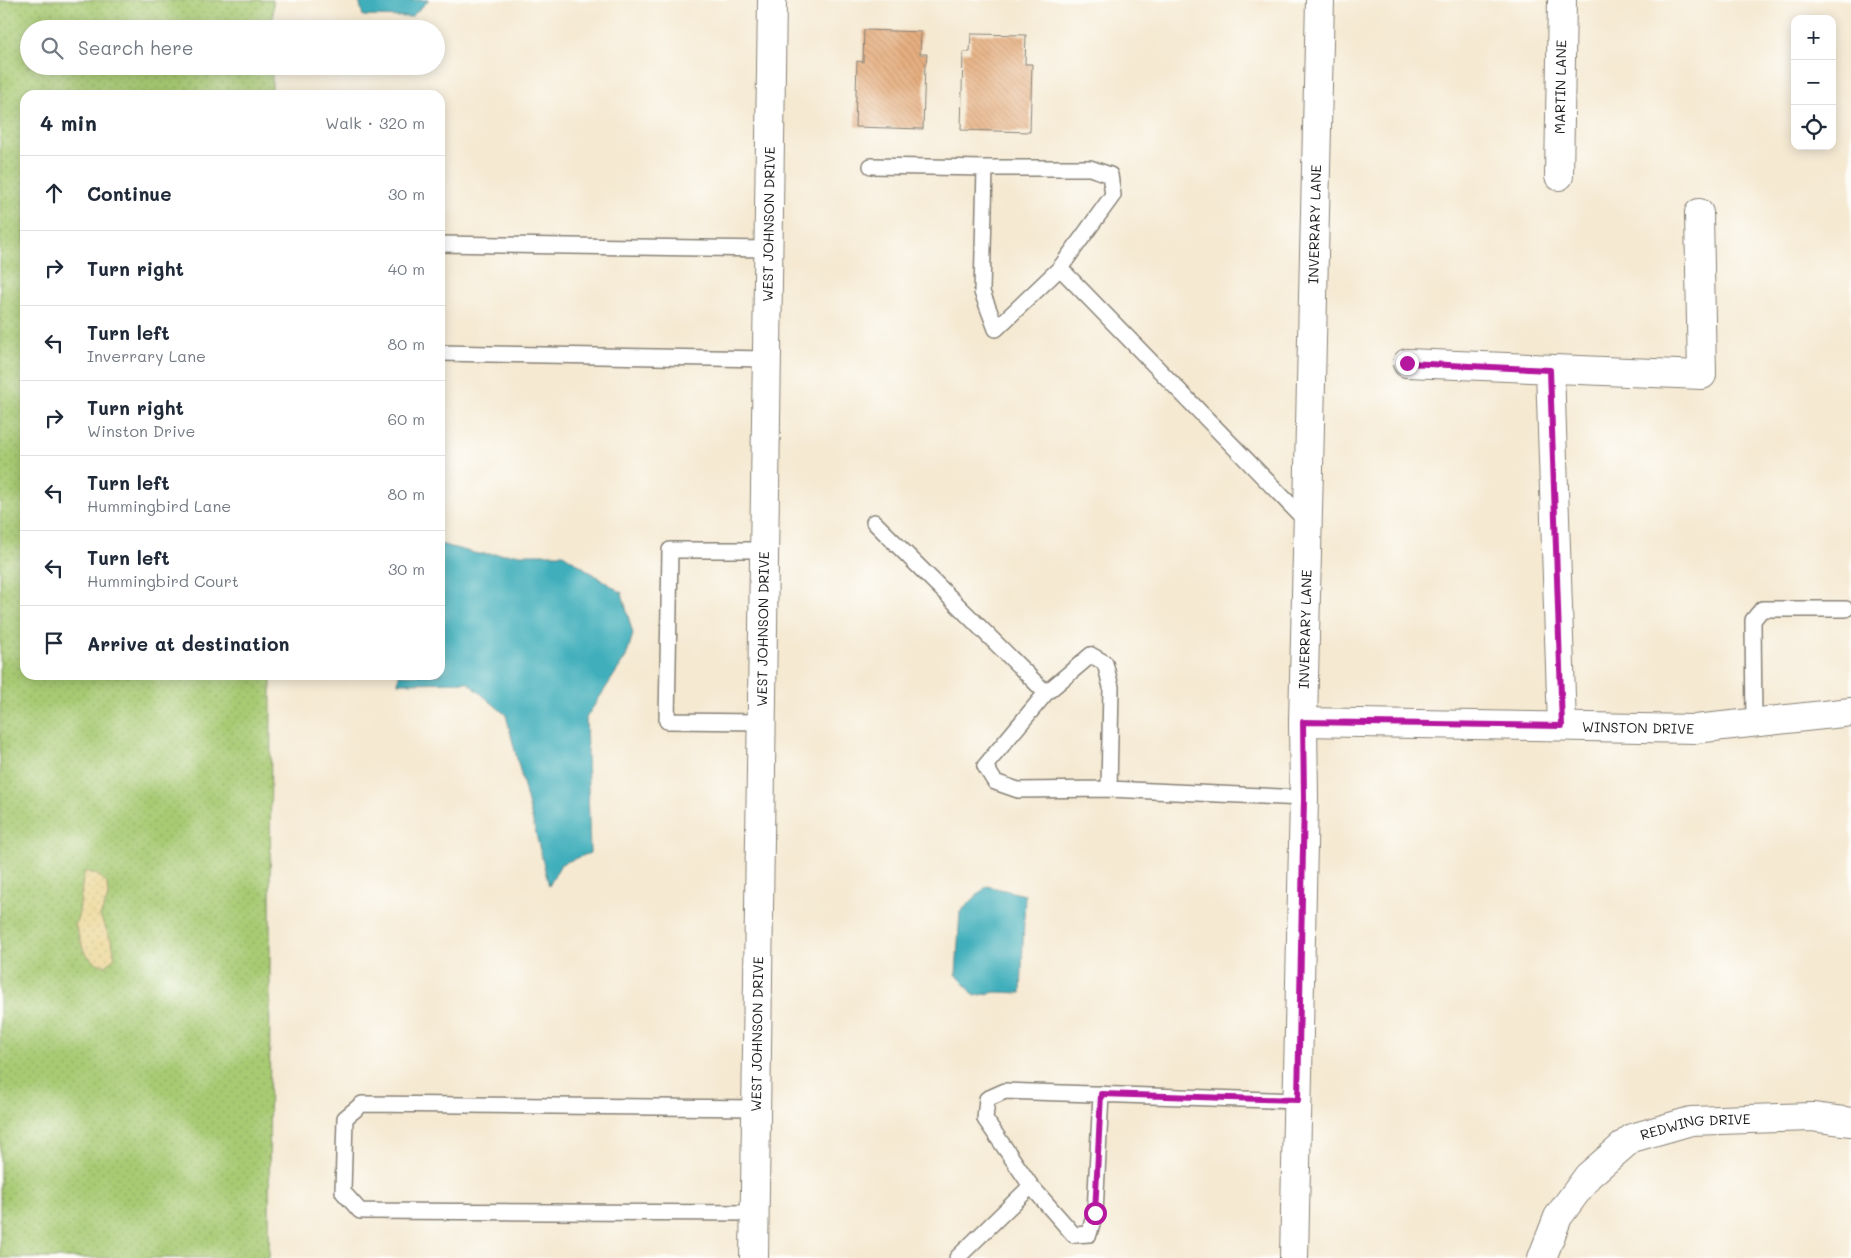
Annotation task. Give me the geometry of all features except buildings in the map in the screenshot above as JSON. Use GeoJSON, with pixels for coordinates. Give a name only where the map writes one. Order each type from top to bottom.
{"type":"FeatureCollection","features":[{"type":"Feature","properties":{"kind":"street","name":"WEST JOHNSON DRIVE"},"geometry":{"type":"LineString","coordinates":[[754,1258],[772,0]]}},
{"type":"Feature","properties":{"kind":"street","name":"INVERRARY LANE"},"geometry":{"type":"LineString","coordinates":[[1294,1258],[1304,798],[1303,722],[1320,0]]}},
{"type":"Feature","properties":{"kind":"street","name":"MARTIN LANE"},"geometry":{"type":"LineString","coordinates":[[1559,176],[1562,0]]}},
{"type":"Feature","properties":{"kind":"street"},"geometry":{"type":"LineString","coordinates":[[1407,363],[1702,375],[1699,213]]}},
{"type":"Feature","properties":{"kind":"street"},"geometry":{"type":"LineString","coordinates":[[1550,370],[1562,726]]}},
{"type":"Feature","properties":{"kind":"street","name":"WINSTON DRIVE"},"geometry":{"type":"LineString","coordinates":[[1303,722],[1696,729],[1851,712]]}},
{"type":"Feature","properties":{"kind":"street","name":"REDWING DRIVE"},"geometry":{"type":"LineString","coordinates":[[1542,1258],[1558,1217],[1588,1176],[1632,1138],[1691,1121],[1812,1117],[1851,1122]]}},
{"type":"Feature","properties":{"kind":"lane"},"geometry":{"type":"LineString","coordinates":[[871,166],[1090,168],[1110,175],[1113,195],[1060,268],[996,329],[982,292],[985,168]]}},
{"type":"Feature","properties":{"kind":"lane"},"geometry":{"type":"LineString","coordinates":[[445,244],[768,250]]}},
{"type":"Feature","properties":{"kind":"lane"},"geometry":{"type":"LineString","coordinates":[[1060,268],[1309,524]]}},
{"type":"Feature","properties":{"kind":"lane"},"geometry":{"type":"LineString","coordinates":[[445,353],[767,359]]}},
{"type":"Feature","properties":{"kind":"lane"},"geometry":{"type":"LineString","coordinates":[[874,522],[1046,693]]}},
{"type":"Feature","properties":{"kind":"lane"},"geometry":{"type":"LineString","coordinates":[[762,722],[667,721],[667,711],[670,550],[764,550]]}},
{"type":"Feature","properties":{"kind":"lane"},"geometry":{"type":"LineString","coordinates":[[1754,723],[1753,620],[1762,609],[1846,609]]}},
{"type":"Feature","properties":{"kind":"lane"},"geometry":{"type":"LineString","coordinates":[[1109,789],[1111,687],[1105,663],[1091,655],[1046,693],[985,766],[995,782],[1018,790],[1109,789],[1304,798]]}},
{"type":"Feature","properties":{"kind":"lane"},"geometry":{"type":"LineString","coordinates":[[1101,1094],[1095,1213],[1088,1234],[1074,1235],[1031,1186],[986,1119],[987,1099],[1005,1091],[1298,1100]]}},
{"type":"Feature","properties":{"kind":"lane"},"geometry":{"type":"LineString","coordinates":[[754,1213],[360,1211],[344,1192],[345,1118],[362,1104],[756,1108]]}},
{"type":"Feature","properties":{"kind":"lane"},"geometry":{"type":"LineString","coordinates":[[957,1258],[1031,1186]]}},
{"type":"Feature","properties":{"kind":"green space"},"geometry":{"type":"Polygon","coordinates":[[[0,0],[273,0],[273,20],[20,20],[20,75],[272,75],[272,90],[20,90],[20,680],[271,680],[269,1258],[0,1258],[0,0]]]}},
{"type":"Feature","properties":{"kind":"sand"},"geometry":{"type":"Polygon","coordinates":[[[86,871],[98,875],[107,883],[108,898],[100,916],[112,942],[115,956],[106,966],[94,962],[84,951],[75,926],[79,913],[83,877],[86,871]]]}},
{"type":"Feature","properties":{"kind":"water"},"geometry":{"type":"Polygon","coordinates":[[[359,0],[429,0],[411,17],[363,16],[359,0]]]}},
{"type":"Feature","properties":{"kind":"water"},"geometry":{"type":"Polygon","coordinates":[[[445,545],[478,554],[563,554],[622,593],[633,634],[626,657],[586,718],[590,853],[561,864],[549,886],[506,715],[467,682],[398,683],[398,680],[445,680],[445,545]]]}},
{"type":"Feature","properties":{"kind":"water"},"geometry":{"type":"Polygon","coordinates":[[[987,886],[1025,895],[1021,993],[996,992],[975,996],[956,974],[960,912],[987,886]]]}},
{"type":"Feature","properties":{"kind":"route"},"geometry":{"type":"LineString","coordinates":[[1095,1213],[1101,1094],[1298,1100],[1304,798],[1303,722],[1562,726],[1550,370],[1407,363]]}}]}
